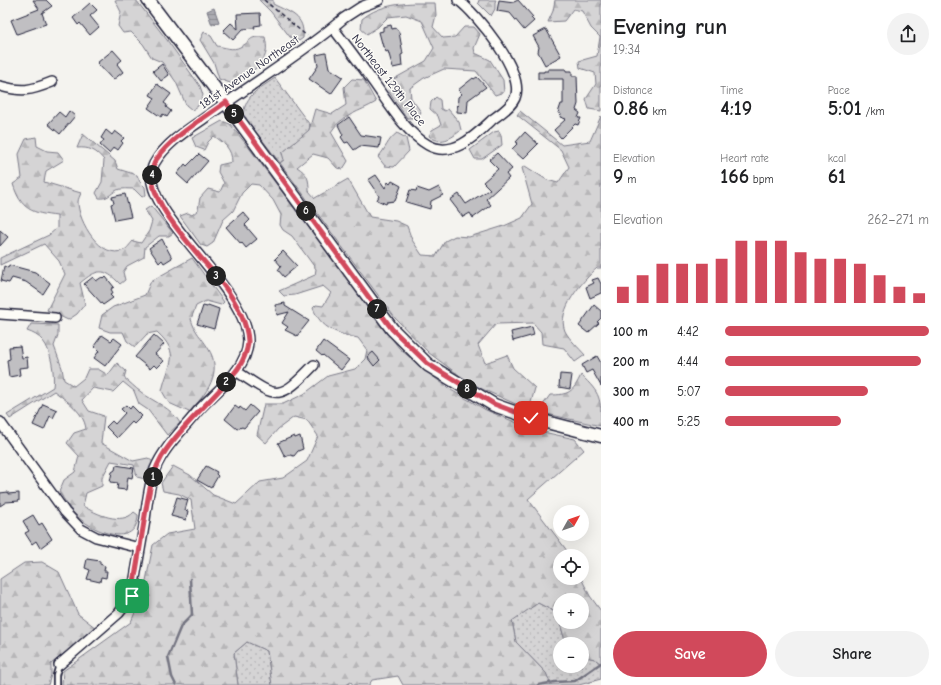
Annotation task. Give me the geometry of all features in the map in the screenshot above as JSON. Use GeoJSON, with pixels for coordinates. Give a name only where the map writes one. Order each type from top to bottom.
{"type":"FeatureCollection","features":[{"type":"Feature","properties":{"kind":"street"},"geometry":{"type":"LineString","coordinates":[[148,0],[226,102],[392,329],[409,346],[428,364],[494,404],[531,418],[601,436]]}},
{"type":"Feature","properties":{"kind":"street","name":"181st Avenue Northeast"},"geometry":{"type":"LineString","coordinates":[[236,371],[245,353],[248,342],[242,316],[224,286],[164,210],[155,194],[152,180],[152,169],[157,159],[169,145],[226,102],[361,7],[379,0]]}},
{"type":"Feature","properties":{"kind":"street","name":"Northeast 129th Place"},"geometry":{"type":"LineString","coordinates":[[333,28],[401,120],[428,145],[445,149],[462,145],[507,108],[515,98],[516,84],[505,55],[470,10],[458,0]]}},
{"type":"Feature","properties":{"kind":"street"},"geometry":{"type":"LineString","coordinates":[[0,86],[18,91],[32,90],[52,82]]}},
{"type":"Feature","properties":{"kind":"street"},"geometry":{"type":"LineString","coordinates":[[0,314],[55,318]]}},
{"type":"Feature","properties":{"kind":"street"},"geometry":{"type":"LineString","coordinates":[[59,664],[126,606],[132,596],[155,469],[166,450],[199,410],[236,371],[262,388],[275,393],[285,392],[294,386],[314,366]]}},
{"type":"Feature","properties":{"kind":"street"},"geometry":{"type":"LineString","coordinates":[[0,422],[65,512],[81,529],[96,537],[140,548]]}},
{"type":"Feature","properties":{"kind":"lane"},"geometry":{"type":"LineString","coordinates":[[56,685],[56,675],[59,664]]}},
{"type":"Feature","properties":{"kind":"path"},"geometry":{"type":"LineString","coordinates":[[264,0],[313,42]]}},
{"type":"Feature","properties":{"kind":"green space"},"geometry":{"type":"Polygon","coordinates":[[[115,0],[136,0],[200,86],[203,95],[198,106],[192,110],[186,105],[176,82],[162,62],[152,58],[143,44],[131,32],[123,33],[118,26],[121,12],[115,0]]]}},
{"type":"Feature","properties":{"kind":"green space"},"geometry":{"type":"Polygon","coordinates":[[[259,0],[273,0],[273,4],[295,16],[302,24],[303,38],[299,41],[290,37],[271,12],[259,0]]]}},
{"type":"Feature","properties":{"kind":"green space"},"geometry":{"type":"Polygon","coordinates":[[[479,0],[496,0],[495,9],[491,16],[478,3],[479,0]]]}},
{"type":"Feature","properties":{"kind":"green space"},"geometry":{"type":"Polygon","coordinates":[[[555,0],[601,0],[601,111],[589,109],[586,99],[596,84],[595,73],[580,68],[579,61],[597,56],[600,37],[591,28],[582,11],[573,9],[564,21],[548,22],[553,11],[555,0]]]}},
{"type":"Feature","properties":{"kind":"green space"},"geometry":{"type":"Polygon","coordinates":[[[435,3],[436,15],[433,27],[443,38],[455,37],[464,27],[474,27],[480,34],[474,48],[475,53],[490,60],[503,80],[504,92],[495,95],[476,71],[444,69],[424,78],[410,88],[411,98],[421,112],[417,118],[407,118],[388,91],[392,80],[426,61],[434,48],[422,21],[406,15],[388,17],[378,27],[367,34],[361,29],[362,19],[373,12],[393,5],[435,3]]]}},
{"type":"Feature","properties":{"kind":"green space"},"geometry":{"type":"Polygon","coordinates":[[[204,32],[211,36],[217,46],[231,49],[244,45],[255,37],[265,37],[266,52],[257,67],[233,84],[219,79],[214,63],[200,40],[204,32]]]}},
{"type":"Feature","properties":{"kind":"green space"},"geometry":{"type":"Polygon","coordinates":[[[275,78],[310,125],[309,130],[280,163],[243,115],[250,97],[258,89],[275,78]]]}},
{"type":"Feature","properties":{"kind":"green space"},"geometry":{"type":"Polygon","coordinates":[[[352,79],[364,80],[376,102],[345,118],[335,126],[331,132],[348,161],[343,169],[337,168],[328,158],[313,154],[297,167],[306,175],[309,183],[309,191],[315,198],[348,179],[370,217],[396,221],[407,226],[412,240],[422,255],[436,256],[445,241],[455,236],[469,237],[504,226],[522,218],[532,204],[522,168],[525,166],[547,180],[558,183],[569,167],[561,150],[517,115],[520,111],[562,145],[590,141],[601,116],[601,268],[597,268],[572,296],[564,314],[563,323],[567,334],[585,355],[575,362],[564,348],[542,344],[541,332],[533,323],[496,324],[478,345],[485,363],[507,355],[513,368],[535,388],[529,410],[471,384],[429,353],[395,318],[280,163],[284,160],[282,153],[309,130],[315,109],[332,114],[346,105],[344,87],[352,79]]]}},
{"type":"Feature","properties":{"kind":"green space"},"geometry":{"type":"Polygon","coordinates":[[[436,97],[440,100],[441,109],[445,111],[448,109],[459,122],[461,130],[445,140],[433,139],[429,136],[432,130],[441,125],[438,116],[430,109],[431,102],[436,97]]]}},
{"type":"Feature","properties":{"kind":"green space"},"geometry":{"type":"Polygon","coordinates":[[[222,121],[230,124],[399,348],[451,390],[486,410],[534,430],[575,439],[584,450],[528,499],[553,532],[553,541],[560,541],[566,549],[553,549],[553,585],[584,585],[588,593],[553,593],[553,611],[538,603],[512,621],[516,642],[546,673],[551,685],[403,685],[398,676],[372,680],[369,685],[353,685],[351,682],[346,685],[272,685],[267,651],[247,642],[234,653],[238,685],[62,685],[63,671],[131,622],[144,591],[153,545],[167,534],[195,529],[191,500],[179,494],[163,491],[161,483],[173,466],[190,475],[213,495],[236,504],[260,482],[283,478],[307,461],[318,436],[307,420],[294,417],[278,429],[266,443],[257,435],[264,404],[283,404],[304,394],[328,376],[355,369],[365,359],[367,350],[358,338],[344,335],[325,326],[316,315],[313,308],[316,305],[323,306],[331,293],[323,286],[295,295],[284,296],[279,291],[315,275],[316,269],[292,236],[283,230],[280,225],[281,215],[273,200],[259,185],[251,184],[242,193],[233,211],[223,220],[213,243],[207,247],[201,245],[180,216],[188,213],[192,215],[198,210],[200,198],[208,189],[220,192],[224,183],[218,172],[219,165],[232,162],[232,157],[227,147],[214,136],[208,142],[204,150],[196,147],[192,138],[222,121]]]}},
{"type":"Feature","properties":{"kind":"green space"},"geometry":{"type":"Polygon","coordinates":[[[499,131],[502,145],[482,159],[475,159],[470,150],[494,132],[499,131]]]}},
{"type":"Feature","properties":{"kind":"green space"},"geometry":{"type":"Polygon","coordinates":[[[397,133],[406,138],[409,151],[394,167],[385,166],[378,157],[397,133]]]}},
{"type":"Feature","properties":{"kind":"green space"},"geometry":{"type":"Polygon","coordinates":[[[83,134],[115,161],[118,169],[137,175],[140,182],[145,187],[146,195],[142,197],[134,189],[123,189],[117,190],[107,197],[99,198],[96,193],[102,182],[104,160],[92,150],[77,148],[83,134]]]}},
{"type":"Feature","properties":{"kind":"green space"},"geometry":{"type":"Polygon","coordinates":[[[36,137],[37,146],[47,151],[58,152],[64,160],[46,171],[44,182],[81,193],[78,202],[82,219],[86,228],[99,245],[107,250],[115,252],[127,248],[133,241],[141,243],[149,231],[152,221],[145,210],[151,206],[173,233],[169,236],[159,236],[145,247],[144,257],[127,266],[123,272],[125,280],[120,284],[109,275],[100,272],[91,275],[80,283],[85,304],[77,314],[68,320],[47,310],[65,274],[59,261],[44,244],[0,265],[0,258],[49,235],[57,228],[57,216],[29,209],[20,200],[13,184],[22,178],[19,154],[26,139],[36,137]]]}},
{"type":"Feature","properties":{"kind":"green space"},"geometry":{"type":"Polygon","coordinates":[[[192,258],[224,302],[221,305],[206,301],[196,306],[191,319],[196,331],[208,348],[212,357],[214,374],[207,390],[189,412],[169,403],[162,391],[170,366],[171,353],[165,340],[157,332],[147,334],[135,347],[127,341],[123,332],[110,332],[99,328],[102,315],[113,307],[145,295],[151,281],[192,258]]]}},
{"type":"Feature","properties":{"kind":"green space"},"geometry":{"type":"Polygon","coordinates":[[[31,324],[58,325],[58,335],[54,346],[62,368],[64,380],[74,386],[84,378],[88,369],[98,369],[108,375],[117,363],[126,371],[124,378],[146,396],[172,413],[180,423],[167,435],[148,410],[139,404],[134,391],[123,382],[113,392],[93,388],[82,400],[89,411],[104,416],[101,443],[133,461],[148,458],[153,462],[145,479],[137,477],[134,465],[111,461],[102,478],[102,486],[86,493],[83,506],[102,515],[123,518],[134,512],[138,515],[136,526],[130,532],[123,535],[113,534],[94,528],[75,515],[59,492],[64,480],[75,472],[79,456],[67,443],[74,433],[86,429],[82,417],[74,407],[54,391],[10,419],[7,415],[53,387],[53,370],[48,350],[40,338],[27,331],[31,324]]]}},
{"type":"Feature","properties":{"kind":"green space"},"geometry":{"type":"Polygon","coordinates":[[[581,375],[593,387],[598,397],[601,409],[601,426],[538,412],[550,395],[566,393],[573,389],[581,375]]]}},
{"type":"Feature","properties":{"kind":"green space"},"geometry":{"type":"Polygon","coordinates":[[[42,562],[59,572],[78,614],[96,628],[51,664],[51,675],[48,685],[0,685],[0,579],[24,563],[42,562]]]}},
{"type":"Feature","properties":{"kind":"green space"},"geometry":{"type":"Polygon","coordinates":[[[589,594],[601,611],[601,664],[595,659],[589,658],[589,637],[564,637],[562,629],[589,629],[589,594]]]}},
{"type":"Feature","properties":{"kind":"green space"},"geometry":{"type":"Polygon","coordinates":[[[538,603],[553,611],[553,629],[562,629],[564,637],[553,637],[553,673],[589,673],[589,658],[595,659],[601,664],[601,679],[579,685],[551,685],[546,673],[516,642],[512,620],[538,603]]]}},
{"type":"Feature","properties":{"kind":"green space"},"geometry":{"type":"Polygon","coordinates":[[[247,642],[267,651],[272,685],[238,685],[234,653],[247,642]]]}},
{"type":"Feature","properties":{"kind":"shaded area"},"geometry":{"type":"Polygon","coordinates":[[[214,8],[219,22],[212,25],[207,11],[214,8]]]}},
{"type":"Feature","properties":{"kind":"building"},"geometry":{"type":"Polygon","coordinates":[[[33,0],[46,0],[52,6],[42,13],[46,24],[17,34],[11,20],[39,9],[33,0]]]}},
{"type":"Feature","properties":{"kind":"building"},"geometry":{"type":"Polygon","coordinates":[[[499,0],[514,2],[518,0],[533,17],[531,18],[534,21],[524,30],[510,13],[497,11],[499,0]]]}},
{"type":"Feature","properties":{"kind":"building"},"geometry":{"type":"Polygon","coordinates":[[[90,3],[97,10],[90,16],[99,27],[90,35],[80,23],[78,25],[73,18],[90,3]]]}},
{"type":"Feature","properties":{"kind":"building"},"geometry":{"type":"Polygon","coordinates":[[[260,13],[261,25],[254,26],[255,28],[243,29],[233,40],[223,31],[231,23],[238,29],[237,14],[260,13]]]}},
{"type":"Feature","properties":{"kind":"building"},"geometry":{"type":"Polygon","coordinates":[[[391,25],[392,29],[396,28],[399,32],[403,54],[401,55],[402,66],[393,68],[388,51],[386,52],[383,47],[379,32],[383,31],[383,27],[391,25]]]}},
{"type":"Feature","properties":{"kind":"building"},"geometry":{"type":"Polygon","coordinates":[[[546,29],[561,56],[545,65],[538,52],[539,47],[533,36],[546,29]]]}},
{"type":"Feature","properties":{"kind":"building"},"geometry":{"type":"Polygon","coordinates":[[[113,50],[122,60],[117,64],[123,72],[113,80],[97,63],[113,50]]]}},
{"type":"Feature","properties":{"kind":"building"},"geometry":{"type":"Polygon","coordinates":[[[326,53],[329,68],[343,77],[331,94],[309,79],[318,66],[316,55],[326,53]]]}},
{"type":"Feature","properties":{"kind":"building"},"geometry":{"type":"Polygon","coordinates":[[[162,64],[169,75],[161,81],[153,71],[162,64]]]}},
{"type":"Feature","properties":{"kind":"building"},"geometry":{"type":"Polygon","coordinates":[[[548,69],[566,69],[566,71],[572,71],[572,76],[577,76],[578,104],[576,110],[580,113],[578,118],[581,118],[578,125],[575,124],[561,138],[554,130],[566,119],[560,117],[561,114],[558,113],[561,104],[563,104],[563,79],[538,79],[538,72],[548,71],[548,69]]]}},
{"type":"Feature","properties":{"kind":"building"},"geometry":{"type":"Polygon","coordinates":[[[477,77],[486,87],[468,100],[467,113],[457,112],[458,97],[462,94],[458,90],[473,78],[474,79],[477,77]]]}},
{"type":"Feature","properties":{"kind":"building"},"geometry":{"type":"Polygon","coordinates":[[[157,84],[171,94],[164,103],[171,111],[167,117],[163,114],[161,117],[148,108],[155,98],[150,95],[157,84]]]}},
{"type":"Feature","properties":{"kind":"building"},"geometry":{"type":"Polygon","coordinates":[[[69,111],[75,116],[60,134],[48,124],[59,112],[65,117],[69,111]]]}},
{"type":"Feature","properties":{"kind":"building"},"geometry":{"type":"Polygon","coordinates":[[[349,117],[361,135],[381,138],[379,148],[360,146],[354,150],[348,142],[345,143],[341,137],[343,135],[338,125],[349,117]]]}},
{"type":"Feature","properties":{"kind":"building"},"geometry":{"type":"Polygon","coordinates":[[[106,130],[112,135],[115,131],[124,138],[121,141],[123,143],[118,150],[114,147],[109,153],[100,145],[104,140],[101,138],[106,130]]]}},
{"type":"Feature","properties":{"kind":"building"},"geometry":{"type":"Polygon","coordinates":[[[525,132],[538,144],[523,159],[512,149],[525,132]]]}},
{"type":"Feature","properties":{"kind":"building"},"geometry":{"type":"Polygon","coordinates":[[[497,153],[512,169],[506,174],[509,178],[486,199],[491,205],[473,218],[470,213],[463,217],[450,200],[459,194],[466,204],[490,189],[483,182],[498,169],[489,160],[497,153]]]}},
{"type":"Feature","properties":{"kind":"building"},"geometry":{"type":"Polygon","coordinates":[[[199,154],[208,161],[188,184],[177,174],[185,164],[187,166],[199,154]]]}},
{"type":"Feature","properties":{"kind":"building"},"geometry":{"type":"Polygon","coordinates":[[[376,175],[385,188],[388,182],[390,184],[392,181],[401,186],[395,201],[387,202],[386,204],[377,200],[379,196],[368,180],[376,175]]]}},
{"type":"Feature","properties":{"kind":"building"},"geometry":{"type":"Polygon","coordinates":[[[439,187],[443,195],[431,201],[430,209],[406,202],[410,190],[416,191],[417,188],[429,192],[439,187]]]}},
{"type":"Feature","properties":{"kind":"building"},"geometry":{"type":"Polygon","coordinates":[[[125,194],[131,217],[115,220],[111,204],[114,203],[112,197],[125,194]]]}},
{"type":"Feature","properties":{"kind":"building"},"geometry":{"type":"Polygon","coordinates":[[[243,212],[250,220],[245,225],[257,239],[246,248],[226,227],[243,212]]]}},
{"type":"Feature","properties":{"kind":"building"},"geometry":{"type":"Polygon","coordinates":[[[0,230],[8,237],[0,246],[0,230]]]}},
{"type":"Feature","properties":{"kind":"building"},"geometry":{"type":"Polygon","coordinates":[[[162,239],[172,258],[164,263],[162,260],[159,263],[149,248],[162,239]]]}},
{"type":"Feature","properties":{"kind":"building"},"geometry":{"type":"Polygon","coordinates":[[[283,251],[297,266],[284,277],[278,270],[281,266],[275,259],[283,251]]]}},
{"type":"Feature","properties":{"kind":"building"},"geometry":{"type":"Polygon","coordinates":[[[9,265],[35,272],[50,283],[43,294],[26,282],[12,278],[9,283],[1,281],[4,266],[8,268],[9,265]]]}},
{"type":"Feature","properties":{"kind":"building"},"geometry":{"type":"Polygon","coordinates":[[[93,277],[96,281],[102,277],[104,279],[106,277],[114,287],[111,289],[113,293],[110,295],[113,298],[103,305],[84,284],[93,277]]]}},
{"type":"Feature","properties":{"kind":"building"},"geometry":{"type":"Polygon","coordinates":[[[598,278],[601,284],[601,293],[590,298],[586,287],[594,283],[592,280],[598,278]]]}},
{"type":"Feature","properties":{"kind":"building"},"geometry":{"type":"Polygon","coordinates":[[[285,303],[285,306],[309,321],[297,336],[285,330],[288,327],[282,323],[289,312],[277,315],[275,305],[285,303]]]}},
{"type":"Feature","properties":{"kind":"building"},"geometry":{"type":"Polygon","coordinates":[[[208,305],[219,309],[214,329],[197,324],[203,306],[207,307],[208,305]]]}},
{"type":"Feature","properties":{"kind":"building"},"geometry":{"type":"Polygon","coordinates":[[[594,305],[601,311],[601,318],[597,322],[599,323],[588,333],[579,326],[594,305]]]}},
{"type":"Feature","properties":{"kind":"building"},"geometry":{"type":"Polygon","coordinates":[[[532,327],[534,335],[513,341],[511,332],[532,327]]]}},
{"type":"Feature","properties":{"kind":"building"},"geometry":{"type":"Polygon","coordinates":[[[102,335],[111,341],[114,338],[122,344],[105,366],[94,358],[99,351],[94,346],[102,335]]]}},
{"type":"Feature","properties":{"kind":"building"},"geometry":{"type":"Polygon","coordinates":[[[154,335],[164,344],[155,354],[164,361],[157,368],[154,365],[150,369],[135,357],[154,335]]]}},
{"type":"Feature","properties":{"kind":"building"},"geometry":{"type":"Polygon","coordinates":[[[323,341],[349,360],[341,370],[316,351],[323,341]]]}},
{"type":"Feature","properties":{"kind":"building"},"geometry":{"type":"Polygon","coordinates":[[[20,346],[22,358],[27,357],[28,367],[19,368],[20,375],[9,377],[7,360],[10,359],[9,347],[20,346]]]}},
{"type":"Feature","properties":{"kind":"building"},"geometry":{"type":"Polygon","coordinates":[[[373,352],[380,360],[374,366],[367,357],[373,352]]]}},
{"type":"Feature","properties":{"kind":"building"},"geometry":{"type":"Polygon","coordinates":[[[597,356],[601,363],[601,386],[592,370],[586,373],[582,365],[597,356]]]}},
{"type":"Feature","properties":{"kind":"building"},"geometry":{"type":"Polygon","coordinates":[[[560,374],[572,375],[570,389],[559,387],[560,374]]]}},
{"type":"Feature","properties":{"kind":"building"},"geometry":{"type":"Polygon","coordinates":[[[43,404],[57,410],[53,418],[50,416],[44,430],[33,425],[43,404]]]}},
{"type":"Feature","properties":{"kind":"building"},"geometry":{"type":"Polygon","coordinates":[[[126,405],[130,409],[132,406],[142,416],[134,424],[132,422],[117,438],[106,427],[112,421],[115,424],[125,413],[121,409],[126,405]]]}},
{"type":"Feature","properties":{"kind":"building"},"geometry":{"type":"Polygon","coordinates":[[[250,405],[258,412],[244,428],[242,427],[237,429],[225,419],[235,406],[239,409],[240,407],[245,411],[250,405]]]}},
{"type":"Feature","properties":{"kind":"building"},"geometry":{"type":"Polygon","coordinates":[[[294,436],[295,438],[300,436],[303,449],[298,451],[294,456],[290,455],[285,457],[278,443],[294,436]]]}},
{"type":"Feature","properties":{"kind":"building"},"geometry":{"type":"Polygon","coordinates":[[[116,465],[134,468],[132,478],[128,477],[126,490],[117,489],[118,483],[110,482],[112,472],[115,470],[116,465]]]}},
{"type":"Feature","properties":{"kind":"building"},"geometry":{"type":"Polygon","coordinates":[[[206,466],[217,472],[216,474],[218,476],[211,488],[197,480],[206,466]]]}},
{"type":"Feature","properties":{"kind":"building"},"geometry":{"type":"Polygon","coordinates":[[[8,492],[8,494],[19,493],[19,501],[6,502],[0,506],[0,493],[8,492]]]}},
{"type":"Feature","properties":{"kind":"building"},"geometry":{"type":"Polygon","coordinates":[[[177,497],[188,500],[185,510],[188,511],[186,520],[171,516],[177,497]]]}},
{"type":"Feature","properties":{"kind":"building"},"geometry":{"type":"Polygon","coordinates":[[[33,515],[39,525],[42,523],[52,539],[40,548],[36,541],[32,544],[25,533],[29,531],[23,521],[33,515]]]}},
{"type":"Feature","properties":{"kind":"building"},"geometry":{"type":"Polygon","coordinates":[[[87,559],[100,561],[100,564],[105,566],[104,571],[107,571],[106,578],[101,577],[100,582],[87,579],[90,570],[85,568],[87,559]]]}},
{"type":"Feature","properties":{"kind":"waterway"},"geometry":{"type":"LineString","coordinates":[[176,685],[172,677],[168,657],[181,626],[192,615],[190,579]]}},
{"type":"Feature","properties":{"kind":"waterway"},"geometry":{"type":"LineString","coordinates":[[538,685],[575,681],[601,663]]}},
{"type":"Feature","properties":{"kind":"route"},"geometry":{"type":"LineString","coordinates":[[132,596],[155,469],[166,450],[199,410],[236,371],[245,353],[248,342],[242,316],[224,286],[164,210],[155,194],[152,180],[152,169],[157,159],[169,145],[226,102],[392,329],[428,364],[466,389],[494,404],[531,418]]}}]}
